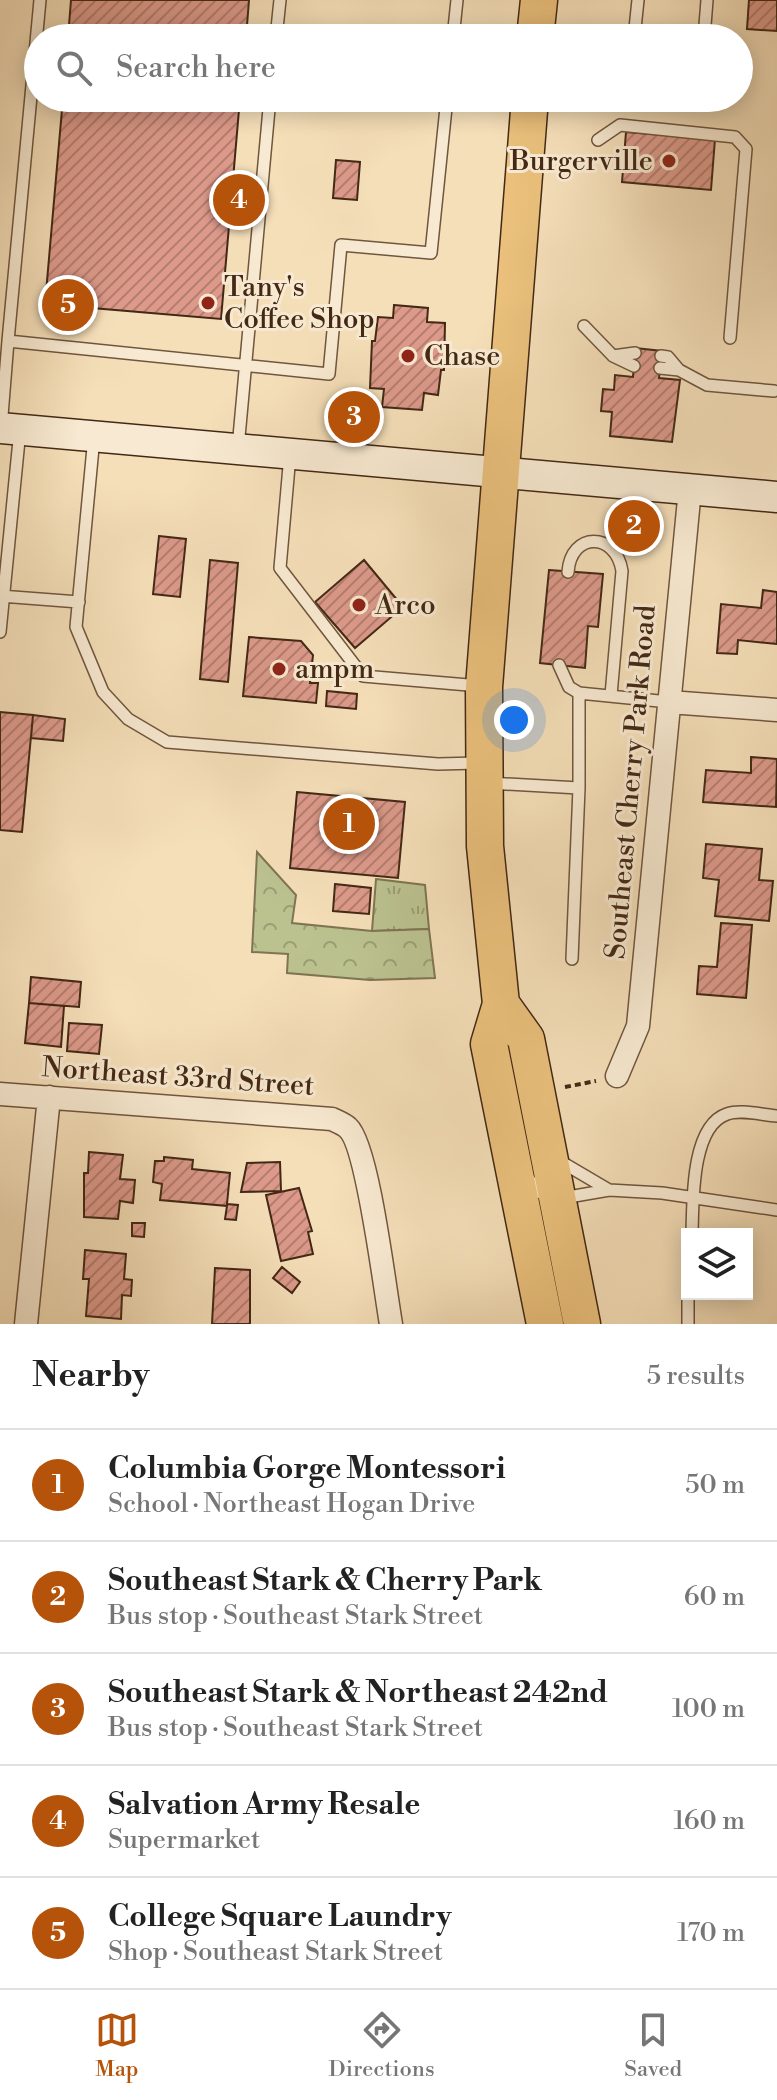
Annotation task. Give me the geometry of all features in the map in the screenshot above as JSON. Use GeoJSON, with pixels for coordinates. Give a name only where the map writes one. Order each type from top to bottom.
{"type":"FeatureCollection","features":[{"type":"Feature","properties":{"kind":"highway"},"geometry":{"type":"LineString","coordinates":[[536,24],[539,0]]}},
{"type":"Feature","properties":{"kind":"highway"},"geometry":{"type":"LineString","coordinates":[[529,112],[484,687],[483,773],[487,885],[501,1004],[489,1044],[545,1324]]}},
{"type":"Feature","properties":{"kind":"highway"},"geometry":{"type":"LineString","coordinates":[[501,1004],[526,1039],[582,1324]]}},
{"type":"Feature","properties":{"kind":"main road"},"geometry":{"type":"LineString","coordinates":[[7,429],[777,497]]}},
{"type":"Feature","properties":{"kind":"street","name":"Southeast Cherry Park Road"},"geometry":{"type":"LineString","coordinates":[[617,1076],[638,1026],[690,489]]}},
{"type":"Feature","properties":{"kind":"street"},"geometry":{"type":"LineString","coordinates":[[669,702],[777,710]]}},
{"type":"Feature","properties":{"kind":"street","name":"Northeast 33rd Street"},"geometry":{"type":"LineString","coordinates":[[0,1094],[332,1119],[349,1128],[356,1141],[373,1217],[391,1324]]}},
{"type":"Feature","properties":{"kind":"street"},"geometry":{"type":"LineString","coordinates":[[26,1324],[49,1097]]}},
{"type":"Feature","properties":{"kind":"lane"},"geometry":{"type":"LineString","coordinates":[[38,24],[40,0]]}},
{"type":"Feature","properties":{"kind":"lane"},"geometry":{"type":"LineString","coordinates":[[277,24],[280,0]]}},
{"type":"Feature","properties":{"kind":"lane"},"geometry":{"type":"LineString","coordinates":[[454,24],[457,0]]}},
{"type":"Feature","properties":{"kind":"lane"},"geometry":{"type":"LineString","coordinates":[[635,24],[638,0]]}},
{"type":"Feature","properties":{"kind":"lane"},"geometry":{"type":"LineString","coordinates":[[705,24],[707,0]]}},
{"type":"Feature","properties":{"kind":"lane"},"geometry":{"type":"LineString","coordinates":[[0,632],[8,341],[29,112]]}},
{"type":"Feature","properties":{"kind":"lane"},"geometry":{"type":"LineString","coordinates":[[238,449],[269,112]]}},
{"type":"Feature","properties":{"kind":"lane"},"geometry":{"type":"LineString","coordinates":[[8,341],[329,374],[341,245],[431,253],[446,112]]}},
{"type":"Feature","properties":{"kind":"lane"},"geometry":{"type":"LineString","coordinates":[[598,140],[620,125],[735,137],[746,149],[730,338]]}},
{"type":"Feature","properties":{"kind":"lane"},"geometry":{"type":"LineString","coordinates":[[584,326],[613,356],[634,359]]}},
{"type":"Feature","properties":{"kind":"lane"},"geometry":{"type":"LineString","coordinates":[[661,362],[668,357],[679,370],[707,385],[774,391]]}},
{"type":"Feature","properties":{"kind":"lane"},"geometry":{"type":"LineString","coordinates":[[94,437],[76,627],[103,692],[128,719],[167,742],[438,764],[579,788]]}},
{"type":"Feature","properties":{"kind":"lane"},"geometry":{"type":"LineString","coordinates":[[290,454],[280,568],[363,676],[484,687]]}},
{"type":"Feature","properties":{"kind":"lane"},"geometry":{"type":"LineString","coordinates":[[568,572],[569,557],[576,547],[587,542],[609,545],[620,554],[622,571],[611,695]]}},
{"type":"Feature","properties":{"kind":"lane"},"geometry":{"type":"LineString","coordinates":[[2,596],[79,602]]}},
{"type":"Feature","properties":{"kind":"lane"},"geometry":{"type":"LineString","coordinates":[[559,665],[569,687],[579,693],[669,702]]}},
{"type":"Feature","properties":{"kind":"lane"},"geometry":{"type":"LineString","coordinates":[[572,959],[579,788],[579,693]]}},
{"type":"Feature","properties":{"kind":"lane"},"geometry":{"type":"LineString","coordinates":[[692,1228],[702,1135],[713,1120],[730,1112],[777,1116]]}},
{"type":"Feature","properties":{"kind":"lane"},"geometry":{"type":"LineString","coordinates":[[548,1154],[609,1190]]}},
{"type":"Feature","properties":{"kind":"lane"},"geometry":{"type":"LineString","coordinates":[[512,1157],[539,1192],[557,1199],[609,1190],[777,1210]]}},
{"type":"Feature","properties":{"kind":"lane"},"geometry":{"type":"LineString","coordinates":[[688,1300],[688,1324]]}},
{"type":"Feature","properties":{"kind":"path"},"geometry":{"type":"LineString","coordinates":[[535,1093],[617,1076]]}},
{"type":"Feature","properties":{"kind":"green space"},"geometry":{"type":"Polygon","coordinates":[[[257,852],[296,895],[292,923],[372,931],[429,929],[435,978],[370,980],[287,973],[288,954],[252,952],[257,852]]]}},
{"type":"Feature","properties":{"kind":"green space"},"geometry":{"type":"Polygon","coordinates":[[[376,879],[425,885],[429,929],[372,931],[376,879]]]}},
{"type":"Feature","properties":{"kind":"building"},"geometry":{"type":"Polygon","coordinates":[[[71,0],[249,0],[247,24],[69,24],[71,0]]]}},
{"type":"Feature","properties":{"kind":"building"},"geometry":{"type":"Polygon","coordinates":[[[749,0],[777,0],[777,31],[753,29],[753,24],[747,24],[749,0]]]}},
{"type":"Feature","properties":{"kind":"building"},"geometry":{"type":"Polygon","coordinates":[[[62,112],[239,112],[221,319],[45,304],[62,112]]]}},
{"type":"Feature","properties":{"kind":"building","name":"Burgerville"},"geometry":{"type":"Polygon","coordinates":[[[626,132],[715,139],[711,190],[622,182],[626,132]]]}},
{"type":"Feature","properties":{"kind":"building"},"geometry":{"type":"Polygon","coordinates":[[[336,160],[360,162],[357,200],[333,198],[336,160]]]}},
{"type":"Feature","properties":{"kind":"building"},"geometry":{"type":"Polygon","coordinates":[[[394,305],[428,308],[427,322],[445,323],[444,370],[441,370],[438,395],[424,393],[422,410],[382,407],[384,389],[370,388],[372,341],[375,341],[378,317],[393,318],[394,305]]]}},
{"type":"Feature","properties":{"kind":"building"},"geometry":{"type":"Polygon","coordinates":[[[635,348],[662,351],[659,378],[680,380],[672,442],[610,436],[612,412],[601,411],[603,389],[614,390],[615,375],[633,377],[635,348]]]}},
{"type":"Feature","properties":{"kind":"building"},"geometry":{"type":"Polygon","coordinates":[[[159,536],[186,539],[180,597],[153,594],[159,536]]]}},
{"type":"Feature","properties":{"kind":"building"},"geometry":{"type":"Polygon","coordinates":[[[210,560],[238,563],[228,682],[200,679],[210,560]]]}},
{"type":"Feature","properties":{"kind":"building","name":"Arco"},"geometry":{"type":"Polygon","coordinates":[[[364,560],[403,607],[355,648],[315,602],[364,560]]]}},
{"type":"Feature","properties":{"kind":"building"},"geometry":{"type":"Polygon","coordinates":[[[549,570],[603,574],[598,627],[588,626],[585,668],[540,663],[549,570]]]}},
{"type":"Feature","properties":{"kind":"building"},"geometry":{"type":"Polygon","coordinates":[[[763,590],[777,592],[777,644],[738,640],[737,654],[717,653],[721,604],[761,608],[763,590]]]}},
{"type":"Feature","properties":{"kind":"building","name":"ampm"},"geometry":{"type":"Polygon","coordinates":[[[249,637],[301,641],[313,655],[310,683],[318,683],[316,703],[243,696],[249,637]]]}},
{"type":"Feature","properties":{"kind":"building"},"geometry":{"type":"Polygon","coordinates":[[[327,691],[357,694],[356,709],[326,706],[327,691]]]}},
{"type":"Feature","properties":{"kind":"building"},"geometry":{"type":"Polygon","coordinates":[[[0,712],[33,715],[22,832],[0,830],[0,712]]]}},
{"type":"Feature","properties":{"kind":"building"},"geometry":{"type":"Polygon","coordinates":[[[33,715],[65,719],[63,741],[31,738],[33,715]]]}},
{"type":"Feature","properties":{"kind":"building"},"geometry":{"type":"Polygon","coordinates":[[[751,757],[777,759],[776,807],[703,802],[706,770],[751,773],[751,757]]]}},
{"type":"Feature","properties":{"kind":"building"},"geometry":{"type":"Polygon","coordinates":[[[297,792],[405,802],[398,878],[290,868],[297,792]]]}},
{"type":"Feature","properties":{"kind":"building"},"geometry":{"type":"Polygon","coordinates":[[[706,844],[762,849],[759,880],[773,881],[769,921],[715,916],[719,880],[703,878],[706,844]]]}},
{"type":"Feature","properties":{"kind":"building"},"geometry":{"type":"Polygon","coordinates":[[[335,884],[371,888],[369,914],[333,911],[335,884]]]}},
{"type":"Feature","properties":{"kind":"building"},"geometry":{"type":"Polygon","coordinates":[[[721,923],[752,925],[746,998],[697,994],[699,966],[717,967],[721,923]]]}},
{"type":"Feature","properties":{"kind":"building"},"geometry":{"type":"Polygon","coordinates":[[[31,977],[81,982],[79,1007],[29,1003],[31,977]]]}},
{"type":"Feature","properties":{"kind":"building"},"geometry":{"type":"Polygon","coordinates":[[[29,1003],[64,1006],[61,1047],[25,1043],[29,1003]]]}},
{"type":"Feature","properties":{"kind":"building"},"geometry":{"type":"Polygon","coordinates":[[[69,1023],[102,1025],[99,1054],[67,1051],[69,1023]]]}},
{"type":"Feature","properties":{"kind":"building"},"geometry":{"type":"Polygon","coordinates":[[[89,1152],[123,1155],[120,1179],[135,1180],[133,1203],[120,1201],[118,1219],[84,1217],[84,1173],[88,1173],[89,1152]]]}},
{"type":"Feature","properties":{"kind":"building"},"geometry":{"type":"Polygon","coordinates":[[[164,1157],[193,1160],[192,1169],[230,1173],[227,1204],[238,1205],[236,1220],[225,1219],[227,1206],[160,1200],[162,1184],[153,1182],[155,1161],[164,1161],[164,1157]]]}},
{"type":"Feature","properties":{"kind":"building"},"geometry":{"type":"Polygon","coordinates":[[[280,1162],[281,1191],[241,1192],[247,1163],[280,1162]]]}},
{"type":"Feature","properties":{"kind":"building"},"geometry":{"type":"Polygon","coordinates":[[[299,1188],[312,1231],[308,1232],[313,1254],[281,1261],[266,1195],[299,1188]]]}},
{"type":"Feature","properties":{"kind":"building"},"geometry":{"type":"Polygon","coordinates":[[[132,1223],[145,1223],[144,1237],[132,1236],[132,1223]]]}},
{"type":"Feature","properties":{"kind":"building"},"geometry":{"type":"Polygon","coordinates":[[[85,1250],[126,1254],[124,1279],[132,1280],[131,1296],[122,1295],[121,1319],[86,1316],[89,1279],[83,1279],[85,1250]]]}},
{"type":"Feature","properties":{"kind":"building"},"geometry":{"type":"Polygon","coordinates":[[[282,1267],[300,1282],[292,1293],[273,1278],[282,1267]]]}},
{"type":"Feature","properties":{"kind":"building"},"geometry":{"type":"Polygon","coordinates":[[[215,1268],[250,1270],[250,1324],[212,1324],[215,1268]]]}},
{"type":"Feature","properties":{"kind":"place","name":"Burgerville"},"geometry":{"type":"Point","coordinates":[669,161]}},
{"type":"Feature","properties":{"kind":"place","name":"Salvation Army Resale"},"geometry":{"type":"Point","coordinates":[239,200]}},
{"type":"Feature","properties":{"kind":"place","name":"Tany's Coffee Shop"},"geometry":{"type":"Point","coordinates":[208,303]}},
{"type":"Feature","properties":{"kind":"place","name":"College Square Laundry"},"geometry":{"type":"Point","coordinates":[68,305]}},
{"type":"Feature","properties":{"kind":"place","name":"Chase"},"geometry":{"type":"Point","coordinates":[408,356]}},
{"type":"Feature","properties":{"kind":"place","name":"Southeast Stark & Northeast 242nd"},"geometry":{"type":"Point","coordinates":[354,417]}},
{"type":"Feature","properties":{"kind":"place","name":"Southeast Stark & Cherry Park"},"geometry":{"type":"Point","coordinates":[634,526]}},
{"type":"Feature","properties":{"kind":"place","name":"Arco"},"geometry":{"type":"Point","coordinates":[359,605]}},
{"type":"Feature","properties":{"kind":"place","name":"ampm"},"geometry":{"type":"Point","coordinates":[279,669]}},
{"type":"Feature","properties":{"kind":"place","name":"Columbia Gorge Montessori"},"geometry":{"type":"Point","coordinates":[349,824]}}]}
